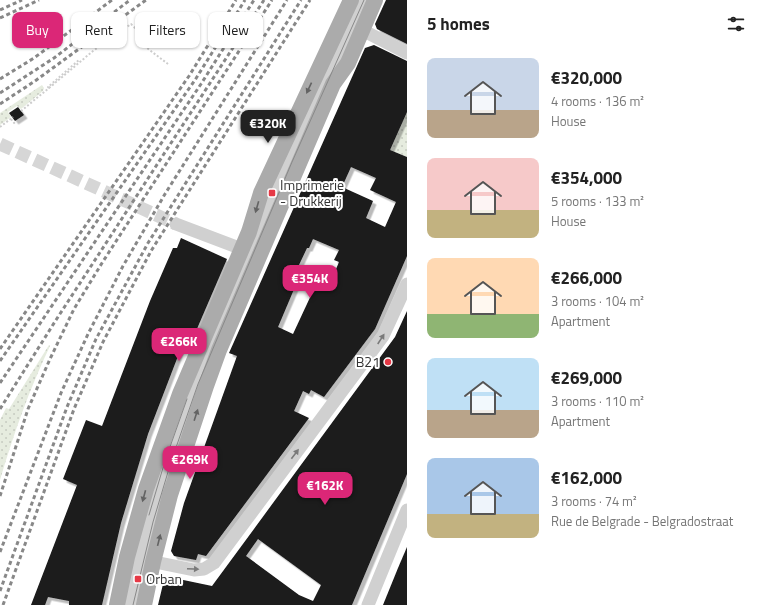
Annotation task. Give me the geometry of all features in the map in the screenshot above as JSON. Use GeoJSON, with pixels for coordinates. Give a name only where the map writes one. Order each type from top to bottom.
{"type":"FeatureCollection","features":[{"type":"Feature","properties":{"kind":"main road"},"geometry":{"type":"LineString","coordinates":[[117,605],[170,495],[219,350],[334,84],[348,63],[351,0]]}},
{"type":"Feature","properties":{"kind":"main road"},"geometry":{"type":"LineString","coordinates":[[144,605],[140,560],[146,489],[180,394],[249,232],[264,187],[350,27],[375,0]]}},
{"type":"Feature","properties":{"kind":"street"},"geometry":{"type":"LineString","coordinates":[[130,605],[140,560],[168,462],[206,355],[289,161],[361,0]]}},
{"type":"Feature","properties":{"kind":"street"},"geometry":{"type":"LineString","coordinates":[[350,27],[407,53]]}},
{"type":"Feature","properties":{"kind":"street"},"geometry":{"type":"LineString","coordinates":[[176,224],[242,249]]}},
{"type":"Feature","properties":{"kind":"street"},"geometry":{"type":"LineString","coordinates":[[140,560],[194,570],[204,569],[214,563],[383,336],[407,284]]}},
{"type":"Feature","properties":{"kind":"street"},"geometry":{"type":"LineString","coordinates":[[186,380],[206,355]]}},
{"type":"Feature","properties":{"kind":"street"},"geometry":{"type":"LineString","coordinates":[[368,605],[407,510]]}},
{"type":"Feature","properties":{"kind":"path"},"geometry":{"type":"LineString","coordinates":[[21,111],[93,51],[131,24],[144,38],[139,42],[168,64]]}},
{"type":"Feature","properties":{"kind":"path"},"geometry":{"type":"LineString","coordinates":[[49,88],[48,87],[79,60]]}},
{"type":"Feature","properties":{"kind":"path"},"geometry":{"type":"LineString","coordinates":[[0,127],[12,118],[15,124]]}},
{"type":"Feature","properties":{"kind":"shaded area"},"geometry":{"type":"Polygon","coordinates":[[[42,85],[44,88],[43,91],[21,109],[17,106],[8,112],[11,117],[0,125],[0,113],[42,85]]]}},
{"type":"Feature","properties":{"kind":"shaded area"},"geometry":{"type":"Polygon","coordinates":[[[407,112],[407,157],[390,150],[407,112]]]}},
{"type":"Feature","properties":{"kind":"shaded area"},"geometry":{"type":"Polygon","coordinates":[[[49,345],[50,346],[22,412],[0,480],[0,420],[6,408],[9,409],[49,345]]]}},
{"type":"Feature","properties":{"kind":"building"},"geometry":{"type":"Polygon","coordinates":[[[386,0],[407,0],[407,44],[377,29],[375,24],[386,0]]]}},
{"type":"Feature","properties":{"kind":"building"},"geometry":{"type":"Polygon","coordinates":[[[374,45],[407,61],[407,112],[390,150],[407,157],[407,256],[375,329],[324,397],[311,390],[309,394],[303,391],[294,411],[309,418],[206,556],[198,554],[196,560],[174,556],[171,551],[184,503],[237,356],[229,353],[365,48],[374,45]],[[351,167],[342,187],[373,201],[366,218],[385,227],[396,202],[370,190],[376,178],[351,167]],[[313,239],[298,267],[303,268],[278,327],[293,334],[320,276],[331,281],[339,262],[334,260],[339,250],[313,239]]]}},
{"type":"Feature","properties":{"kind":"building"},"geometry":{"type":"Polygon","coordinates":[[[18,107],[24,115],[15,121],[9,113],[18,107]]]}},
{"type":"Feature","properties":{"kind":"building"},"geometry":{"type":"Polygon","coordinates":[[[181,238],[227,259],[193,338],[183,343],[148,434],[121,523],[102,605],[69,605],[69,601],[48,597],[45,605],[31,605],[77,485],[63,479],[86,420],[102,426],[150,301],[173,248],[177,248],[181,238]]]}},
{"type":"Feature","properties":{"kind":"building"},"geometry":{"type":"Polygon","coordinates":[[[407,311],[407,474],[352,605],[158,605],[164,580],[169,577],[212,586],[395,337],[407,311]],[[258,539],[246,556],[299,595],[313,601],[321,585],[258,539]]]}},
{"type":"Feature","properties":{"kind":"building"},"geometry":{"type":"Polygon","coordinates":[[[407,547],[407,605],[383,605],[398,568],[407,547]]]}},
{"type":"Feature","properties":{"kind":"tunnel"},"geometry":{"type":"LineString","coordinates":[[0,144],[176,224]]}},
{"type":"Feature","properties":{"kind":"tram line"},"geometry":{"type":"LineString","coordinates":[[133,605],[153,522],[171,462],[198,384],[292,162],[364,0]]}},
{"type":"Feature","properties":{"kind":"tram line"},"geometry":{"type":"LineString","coordinates":[[149,515],[165,461],[187,399]]}},
{"type":"Feature","properties":{"kind":"railway"},"geometry":{"type":"LineString","coordinates":[[0,10],[22,0]]}},
{"type":"Feature","properties":{"kind":"railway"},"geometry":{"type":"LineString","coordinates":[[0,18],[39,0]]}},
{"type":"Feature","properties":{"kind":"railway"},"geometry":{"type":"LineString","coordinates":[[0,79],[34,58],[112,0]]}},
{"type":"Feature","properties":{"kind":"railway"},"geometry":{"type":"LineString","coordinates":[[0,93],[54,58],[130,0]]}},
{"type":"Feature","properties":{"kind":"railway"},"geometry":{"type":"LineString","coordinates":[[0,104],[35,81],[146,0]]}},
{"type":"Feature","properties":{"kind":"railway"},"geometry":{"type":"LineString","coordinates":[[0,349],[189,76],[236,0]]}},
{"type":"Feature","properties":{"kind":"railway"},"geometry":{"type":"LineString","coordinates":[[0,361],[195,80],[245,0]]}},
{"type":"Feature","properties":{"kind":"railway"},"geometry":{"type":"LineString","coordinates":[[0,383],[201,84],[254,0]]}},
{"type":"Feature","properties":{"kind":"railway"},"geometry":{"type":"LineString","coordinates":[[0,409],[56,320],[264,0]]}},
{"type":"Feature","properties":{"kind":"railway"},"geometry":{"type":"LineString","coordinates":[[0,496],[28,409],[74,309],[102,263],[272,0]]}},
{"type":"Feature","properties":{"kind":"railway"},"geometry":{"type":"LineString","coordinates":[[0,552],[61,393],[88,334],[123,266],[165,194],[287,0]]}},
{"type":"Feature","properties":{"kind":"railway"},"geometry":{"type":"LineString","coordinates":[[0,591],[67,407],[96,339],[148,243],[301,0]]}},
{"type":"Feature","properties":{"kind":"railway"},"geometry":{"type":"LineString","coordinates":[[3,605],[74,409],[103,342],[151,251],[310,0]]}},
{"type":"Feature","properties":{"kind":"place","name":"Imprimerie - Drukkerij"},"geometry":{"type":"Point","coordinates":[272,193]}},
{"type":"Feature","properties":{"kind":"place","name":"B21"},"geometry":{"type":"Point","coordinates":[388,362]}},
{"type":"Feature","properties":{"kind":"place","name":"Orban"},"geometry":{"type":"Point","coordinates":[138,579]}}]}
